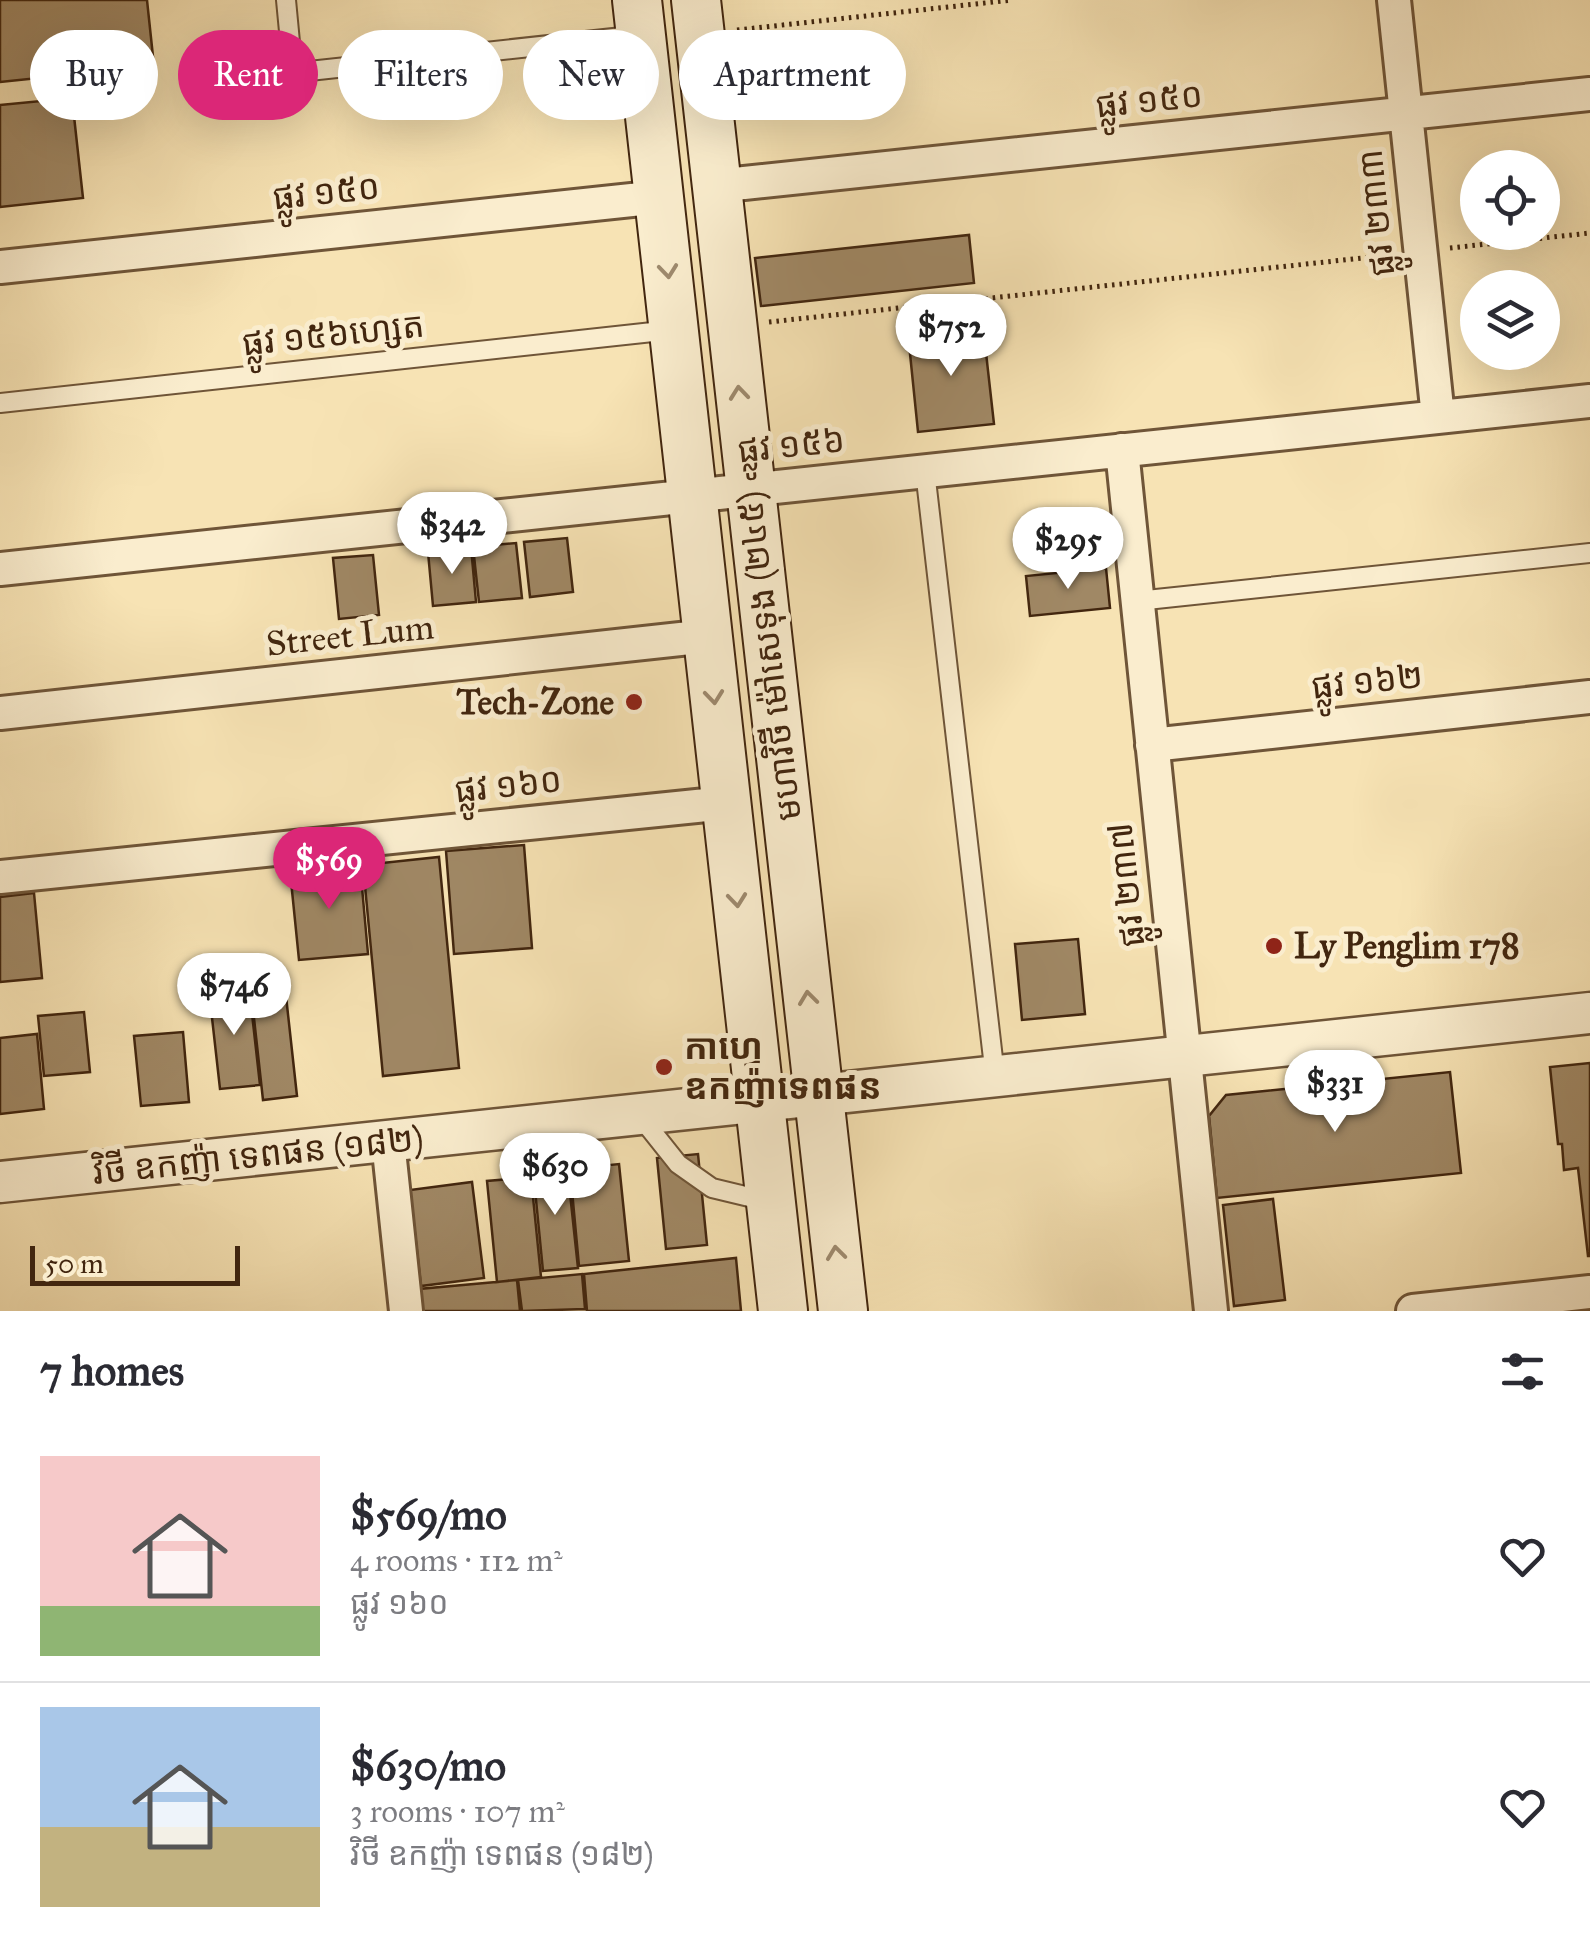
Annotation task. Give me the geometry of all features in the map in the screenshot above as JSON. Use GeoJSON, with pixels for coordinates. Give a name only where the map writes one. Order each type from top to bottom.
{"type":"FeatureCollection","features":[{"type":"Feature","properties":{"kind":"main road","name":"មហាវិថី ម៉ៅសេទុង (២៤៥)"},"geometry":{"type":"LineString","coordinates":[[698,17],[843,1311]]}},
{"type":"Feature","properties":{"kind":"main road","name":"មហាវិថី ម៉ៅសេទុង (២៤៥)"},"geometry":{"type":"LineString","coordinates":[[640,18],[783,1311]]}},
{"type":"Feature","properties":{"kind":"street","name":"ផ្លូវ ២៣៣"},"geometry":{"type":"LineString","coordinates":[[1394,0],[1438,417]]}},
{"type":"Feature","properties":{"kind":"street","name":"ផ្លូវ ១៥០"},"geometry":{"type":"LineString","coordinates":[[716,186],[1590,94]]}},
{"type":"Feature","properties":{"kind":"street","name":"ផ្លូវ ១៥០"},"geometry":{"type":"LineString","coordinates":[[0,267],[660,197]]}},
{"type":"Feature","properties":{"kind":"street","name":"ផ្លូវ ១៥៦"},"geometry":{"type":"LineString","coordinates":[[0,569],[1590,401]]}},
{"type":"Feature","properties":{"kind":"street","name":"ផ្លូវ ២៣៧"},"geometry":{"type":"LineString","coordinates":[[1122,450],[1210,1311]]}},
{"type":"Feature","properties":{"kind":"street","name":"Street Lum"},"geometry":{"type":"LineString","coordinates":[[0,713],[708,636]]}},
{"type":"Feature","properties":{"kind":"street","name":"ផ្លូវ ១៦២"},"geometry":{"type":"LineString","coordinates":[[1152,745],[1590,697]]}},
{"type":"Feature","properties":{"kind":"street","name":"ផ្លូវ ១៦០"},"geometry":{"type":"LineString","coordinates":[[0,877],[726,803]]}},
{"type":"Feature","properties":{"kind":"street","name":"វិថី ឧកញ៉ា ទេពផន (១៨២)"},"geometry":{"type":"LineString","coordinates":[[0,1182],[1590,1013]]}},
{"type":"Feature","properties":{"kind":"street"},"geometry":{"type":"LineString","coordinates":[[388,1141],[406,1311]]}},
{"type":"Feature","properties":{"kind":"street"},"geometry":{"type":"LineString","coordinates":[[1413,1311],[1590,1292]]}},
{"type":"Feature","properties":{"kind":"lane"},"geometry":{"type":"LineString","coordinates":[[286,0],[292,63],[300,72],[640,18]]}},
{"type":"Feature","properties":{"kind":"lane","name":"ផ្លូវ ១៥៦ហ្សេត"},"geometry":{"type":"LineString","coordinates":[[0,403],[674,330]]}},
{"type":"Feature","properties":{"kind":"lane"},"geometry":{"type":"LineString","coordinates":[[924,471],[995,1076]]}},
{"type":"Feature","properties":{"kind":"lane"},"geometry":{"type":"LineString","coordinates":[[1137,601],[1590,553]]}},
{"type":"Feature","properties":{"kind":"lane"},"geometry":{"type":"LineString","coordinates":[[639,1114],[678,1164],[712,1188],[770,1202]]}},
{"type":"Feature","properties":{"kind":"path"},"geometry":{"type":"LineString","coordinates":[[698,17],[1012,0]]}},
{"type":"Feature","properties":{"kind":"path"},"geometry":{"type":"LineString","coordinates":[[732,326],[1590,234]]}},
{"type":"Feature","properties":{"kind":"building"},"geometry":{"type":"Polygon","coordinates":[[[0,0],[147,0],[150,30],[30,30],[30,79],[0,82],[0,0]]]}},
{"type":"Feature","properties":{"kind":"building"},"geometry":{"type":"Polygon","coordinates":[[[30,102],[30,120],[74,120],[83,198],[0,207],[0,105],[30,102]]]}},
{"type":"Feature","properties":{"kind":"building"},"geometry":{"type":"Polygon","coordinates":[[[969,235],[974,283],[761,306],[755,258],[969,235]]]}},
{"type":"Feature","properties":{"kind":"building"},"geometry":{"type":"Polygon","coordinates":[[[983,326],[994,424],[918,432],[908,334],[983,326]]]}},
{"type":"Feature","properties":{"kind":"building"},"geometry":{"type":"Polygon","coordinates":[[[567,538],[573,592],[530,597],[524,542],[567,538]]]}},
{"type":"Feature","properties":{"kind":"building"},"geometry":{"type":"Polygon","coordinates":[[[516,543],[522,598],[479,602],[473,547],[516,543]]]}},
{"type":"Feature","properties":{"kind":"building"},"geometry":{"type":"Polygon","coordinates":[[[471,547],[476,602],[433,606],[428,552],[471,547]]]}},
{"type":"Feature","properties":{"kind":"building"},"geometry":{"type":"Polygon","coordinates":[[[373,555],[379,615],[339,619],[333,558],[373,555]]]}},
{"type":"Feature","properties":{"kind":"building"},"geometry":{"type":"Polygon","coordinates":[[[1106,568],[1110,608],[1030,616],[1026,576],[1106,568]]]}},
{"type":"Feature","properties":{"kind":"building"},"geometry":{"type":"Polygon","coordinates":[[[524,845],[532,948],[454,954],[446,851],[524,845]]]}},
{"type":"Feature","properties":{"kind":"building"},"geometry":{"type":"Polygon","coordinates":[[[439,857],[459,1068],[383,1076],[363,865],[439,857]]]}},
{"type":"Feature","properties":{"kind":"building"},"geometry":{"type":"Polygon","coordinates":[[[360,865],[368,954],[299,960],[290,871],[360,865]]]}},
{"type":"Feature","properties":{"kind":"building"},"geometry":{"type":"Polygon","coordinates":[[[34,893],[42,978],[0,982],[0,897],[34,893]]]}},
{"type":"Feature","properties":{"kind":"building"},"geometry":{"type":"Polygon","coordinates":[[[1078,939],[1085,1014],[1022,1020],[1015,944],[1078,939]]]}},
{"type":"Feature","properties":{"kind":"building"},"geometry":{"type":"Polygon","coordinates":[[[249,987],[260,1085],[220,1089],[209,991],[249,987]]]}},
{"type":"Feature","properties":{"kind":"building"},"geometry":{"type":"Polygon","coordinates":[[[285,987],[297,1096],[263,1100],[251,991],[285,987]]]}},
{"type":"Feature","properties":{"kind":"building"},"geometry":{"type":"Polygon","coordinates":[[[84,1012],[90,1072],[44,1076],[38,1016],[84,1012]]]}},
{"type":"Feature","properties":{"kind":"building"},"geometry":{"type":"Polygon","coordinates":[[[183,1032],[189,1102],[141,1106],[134,1036],[183,1032]]]}},
{"type":"Feature","properties":{"kind":"building"},"geometry":{"type":"Polygon","coordinates":[[[37,1034],[44,1109],[0,1114],[0,1038],[37,1034]]]}},
{"type":"Feature","properties":{"kind":"building"},"geometry":{"type":"Polygon","coordinates":[[[1590,1063],[1588,1256],[1578,1168],[1564,1170],[1550,1067],[1590,1063]]]}},
{"type":"Feature","properties":{"kind":"building"},"geometry":{"type":"Polygon","coordinates":[[[1450,1072],[1461,1173],[1217,1198],[1209,1116],[1226,1095],[1450,1072]]]}},
{"type":"Feature","properties":{"kind":"building"},"geometry":{"type":"Polygon","coordinates":[[[698,1154],[707,1245],[666,1249],[657,1158],[698,1154]]]}},
{"type":"Feature","properties":{"kind":"building"},"geometry":{"type":"Polygon","coordinates":[[[619,1164],[629,1261],[579,1266],[570,1169],[619,1164]]]}},
{"type":"Feature","properties":{"kind":"building"},"geometry":{"type":"Polygon","coordinates":[[[567,1165],[578,1268],[543,1271],[533,1169],[567,1165]]]}},
{"type":"Feature","properties":{"kind":"building"},"geometry":{"type":"Polygon","coordinates":[[[531,1177],[541,1277],[497,1282],[487,1181],[531,1177]]]}},
{"type":"Feature","properties":{"kind":"building"},"geometry":{"type":"Polygon","coordinates":[[[472,1182],[484,1278],[421,1286],[410,1190],[472,1182]]]}},
{"type":"Feature","properties":{"kind":"building"},"geometry":{"type":"Polygon","coordinates":[[[1273,1199],[1285,1300],[1234,1306],[1223,1205],[1273,1199]]]}},
{"type":"Feature","properties":{"kind":"building"},"geometry":{"type":"Polygon","coordinates":[[[736,1258],[741,1311],[587,1311],[584,1274],[736,1258]]]}},
{"type":"Feature","properties":{"kind":"building"},"geometry":{"type":"Polygon","coordinates":[[[582,1274],[585,1309],[522,1311],[518,1280],[582,1274]]]}},
{"type":"Feature","properties":{"kind":"building"},"geometry":{"type":"Polygon","coordinates":[[[517,1280],[520,1311],[421,1311],[419,1289],[517,1280]]]}},
{"type":"Feature","properties":{"kind":"place","name":"Tech-Zone"},"geometry":{"type":"Point","coordinates":[634,702]}},
{"type":"Feature","properties":{"kind":"place","name":"Ly Penglim 178"},"geometry":{"type":"Point","coordinates":[1274,946]}},
{"type":"Feature","properties":{"kind":"place","name":"កាហ្វេ ឧកញ៉ាទេពផន"},"geometry":{"type":"Point","coordinates":[664,1067]}}]}
